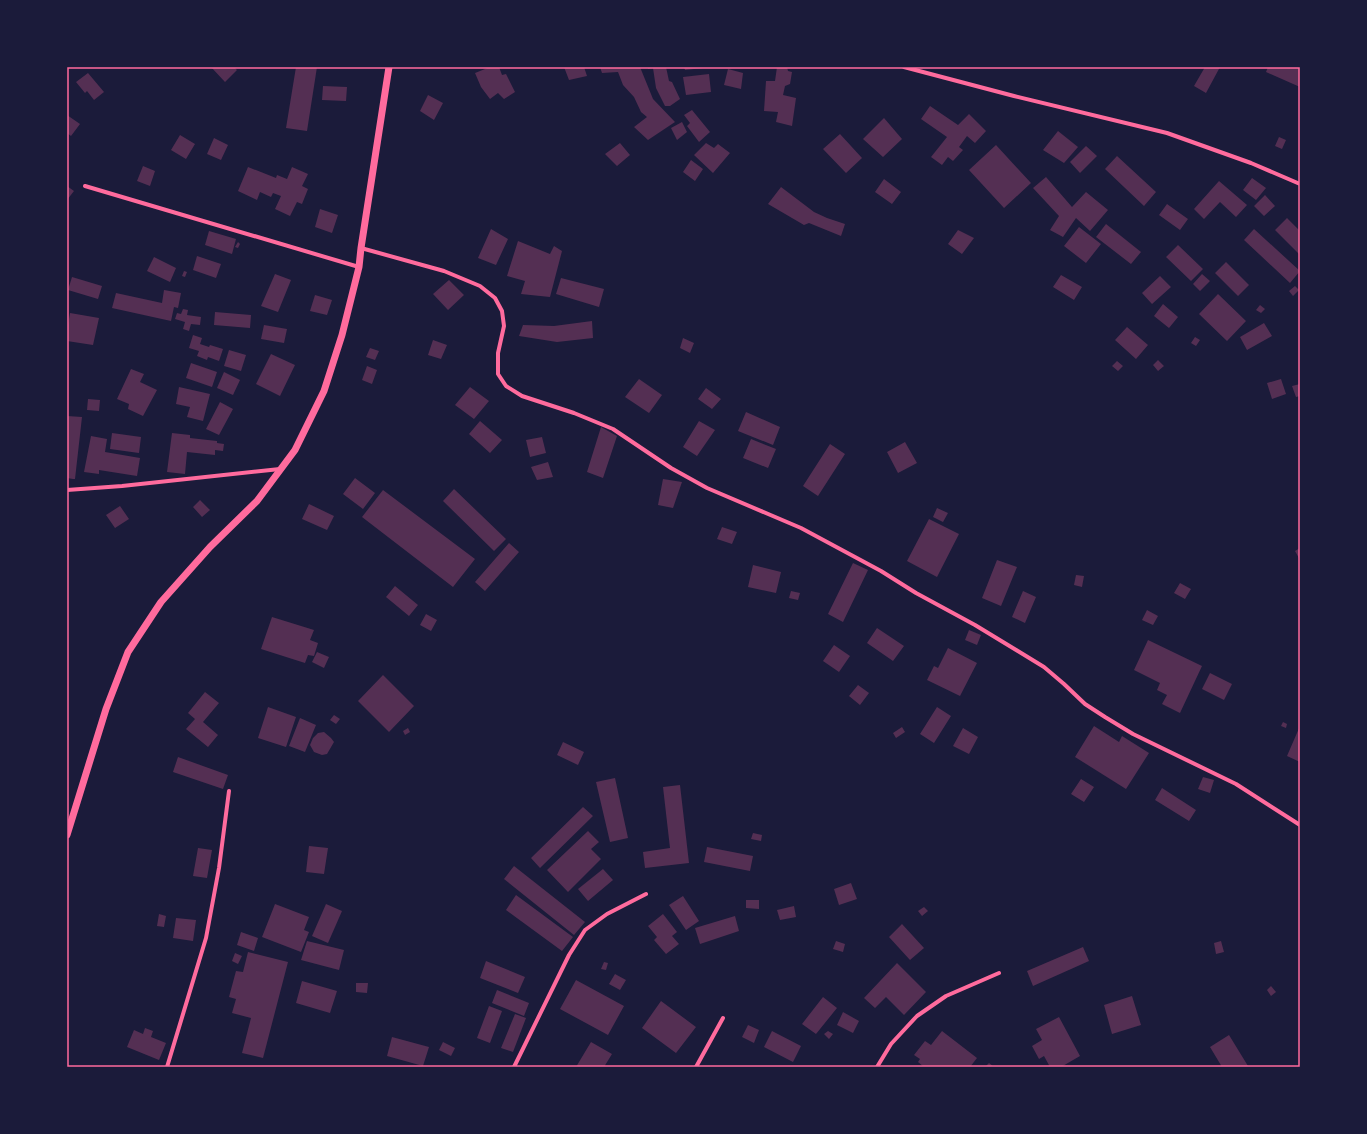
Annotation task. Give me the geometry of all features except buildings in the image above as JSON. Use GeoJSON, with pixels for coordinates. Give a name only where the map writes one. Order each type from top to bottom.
{"type":"FeatureCollection","features":[{"type":"Feature","properties":{"kind":"street"},"geometry":{"type":"LineString","coordinates":[[67,835],[106,709],[128,652],[161,602],[210,547],[257,501],[295,450],[324,391],[342,335],[359,267],[389,67]]}},
{"type":"Feature","properties":{"kind":"street"},"geometry":{"type":"LineString","coordinates":[[904,67],[1167,133],[1300,184]]}},
{"type":"Feature","properties":{"kind":"street"},"geometry":{"type":"LineString","coordinates":[[85,186],[359,267]]}},
{"type":"Feature","properties":{"kind":"street"},"geometry":{"type":"LineString","coordinates":[[361,248],[444,271],[480,286],[496,298],[502,311],[504,326],[498,353],[498,374],[506,386],[522,396],[574,413],[613,429],[671,468],[707,488],[800,528],[881,571],[1044,667],[1085,704],[1133,734],[1236,784],[1300,825]]}},
{"type":"Feature","properties":{"kind":"street"},"geometry":{"type":"LineString","coordinates":[[67,490],[122,486],[281,469]]}},
{"type":"Feature","properties":{"kind":"street"},"geometry":{"type":"LineString","coordinates":[[167,1067],[206,938],[229,791]]}},
{"type":"Feature","properties":{"kind":"street"},"geometry":{"type":"LineString","coordinates":[[514,1067],[569,955],[585,930],[607,914],[646,894]]}},
{"type":"Feature","properties":{"kind":"street"},"geometry":{"type":"LineString","coordinates":[[877,1067],[891,1044],[917,1016],[946,996],[999,973]]}},
{"type":"Feature","properties":{"kind":"street"},"geometry":{"type":"LineString","coordinates":[[696,1067],[723,1018]]}}]}
